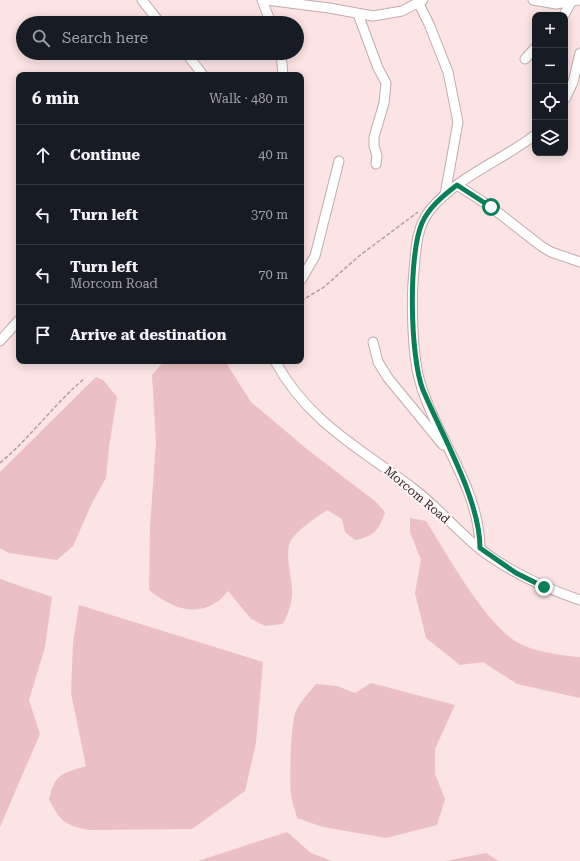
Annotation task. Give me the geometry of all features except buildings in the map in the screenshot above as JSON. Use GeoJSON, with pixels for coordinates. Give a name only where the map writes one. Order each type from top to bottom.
{"type":"FeatureCollection","features":[{"type":"Feature","properties":{"kind":"street"},"geometry":{"type":"LineString","coordinates":[[142,0],[155,16]]}},
{"type":"Feature","properties":{"kind":"street"},"geometry":{"type":"LineString","coordinates":[[262,0],[268,16]]}},
{"type":"Feature","properties":{"kind":"street"},"geometry":{"type":"LineString","coordinates":[[266,0],[329,8],[373,16],[407,9],[421,1],[446,66],[458,122],[445,195]]}},
{"type":"Feature","properties":{"kind":"street"},"geometry":{"type":"LineString","coordinates":[[533,0],[552,4],[575,1]]}},
{"type":"Feature","properties":{"kind":"street"},"geometry":{"type":"LineString","coordinates":[[566,12],[575,1]]}},
{"type":"Feature","properties":{"kind":"street"},"geometry":{"type":"LineString","coordinates":[[358,14],[378,68],[386,83],[384,103],[374,137],[377,156],[376,164]]}},
{"type":"Feature","properties":{"kind":"street"},"geometry":{"type":"LineString","coordinates":[[525,59],[532,51]]}},
{"type":"Feature","properties":{"kind":"street"},"geometry":{"type":"LineString","coordinates":[[568,93],[573,82],[580,54]]}},
{"type":"Feature","properties":{"kind":"street"},"geometry":{"type":"LineString","coordinates":[[192,60],[202,72]]}},
{"type":"Feature","properties":{"kind":"street"},"geometry":{"type":"LineString","coordinates":[[282,60],[283,72]]}},
{"type":"Feature","properties":{"kind":"street"},"geometry":{"type":"LineString","coordinates":[[480,548],[479,534],[469,496],[420,384],[416,362],[414,275],[418,235],[423,221],[445,195],[457,185],[532,137]]}},
{"type":"Feature","properties":{"kind":"street"},"geometry":{"type":"LineString","coordinates":[[304,275],[315,256],[339,161]]}},
{"type":"Feature","properties":{"kind":"street"},"geometry":{"type":"LineString","coordinates":[[457,185],[491,207],[541,246],[551,252],[580,262]]}},
{"type":"Feature","properties":{"kind":"street"},"geometry":{"type":"LineString","coordinates":[[0,340],[16,323]]}},
{"type":"Feature","properties":{"kind":"street"},"geometry":{"type":"LineString","coordinates":[[373,342],[378,362],[388,378],[450,452]]}},
{"type":"Feature","properties":{"kind":"street","name":"Morcom Road"},"geometry":{"type":"LineString","coordinates":[[277,364],[290,385],[311,411],[352,446],[416,491],[480,548],[511,570],[534,582],[580,600]]}},
{"type":"Feature","properties":{"kind":"path"},"geometry":{"type":"LineString","coordinates":[[304,299],[324,287],[351,262],[392,234],[417,213],[430,211]]}},
{"type":"Feature","properties":{"kind":"path"},"geometry":{"type":"LineString","coordinates":[[0,463],[21,444],[58,402],[85,378]]}},
{"type":"Feature","properties":{"kind":"shaded area"},"geometry":{"type":"Polygon","coordinates":[[[161,364],[227,364],[251,402],[308,450],[376,502],[385,512],[381,523],[372,534],[355,540],[345,532],[342,519],[327,510],[295,535],[291,540],[288,551],[292,586],[291,601],[283,624],[265,626],[251,619],[228,591],[218,601],[208,607],[190,609],[173,605],[149,590],[150,527],[156,442],[152,375],[161,364]]]}},
{"type":"Feature","properties":{"kind":"shaded area"},"geometry":{"type":"Polygon","coordinates":[[[96,377],[103,380],[117,397],[106,478],[92,503],[73,546],[57,560],[9,553],[0,548],[0,472],[96,377]]]}},
{"type":"Feature","properties":{"kind":"shaded area"},"geometry":{"type":"Polygon","coordinates":[[[410,518],[426,521],[478,603],[503,631],[515,641],[521,645],[537,650],[580,657],[580,698],[517,684],[483,662],[460,665],[426,638],[415,593],[421,560],[410,532],[410,518]]]}},
{"type":"Feature","properties":{"kind":"shaded area"},"geometry":{"type":"Polygon","coordinates":[[[0,579],[52,597],[45,647],[29,700],[40,734],[0,827],[0,579]]]}},
{"type":"Feature","properties":{"kind":"shaded area"},"geometry":{"type":"Polygon","coordinates":[[[79,605],[263,662],[256,743],[245,791],[192,829],[89,830],[68,824],[64,821],[56,812],[49,799],[54,784],[61,775],[86,766],[71,693],[73,643],[79,605]]]}},
{"type":"Feature","properties":{"kind":"shaded area"},"geometry":{"type":"Polygon","coordinates":[[[371,683],[455,705],[435,749],[435,774],[445,799],[437,825],[386,838],[323,827],[297,818],[291,797],[290,777],[294,717],[298,707],[316,684],[337,686],[355,693],[371,683]]]}},
{"type":"Feature","properties":{"kind":"shaded area"},"geometry":{"type":"Polygon","coordinates":[[[287,832],[311,853],[332,861],[198,861],[287,832]]]}},
{"type":"Feature","properties":{"kind":"shaded area"},"geometry":{"type":"Polygon","coordinates":[[[486,853],[499,861],[446,861],[486,853]]]}},
{"type":"Feature","properties":{"kind":"route"},"geometry":{"type":"LineString","coordinates":[[491,207],[457,185],[436,204],[423,221],[418,235],[414,279],[416,362],[423,390],[469,496],[480,538],[480,548],[501,564],[544,587]]}}]}
